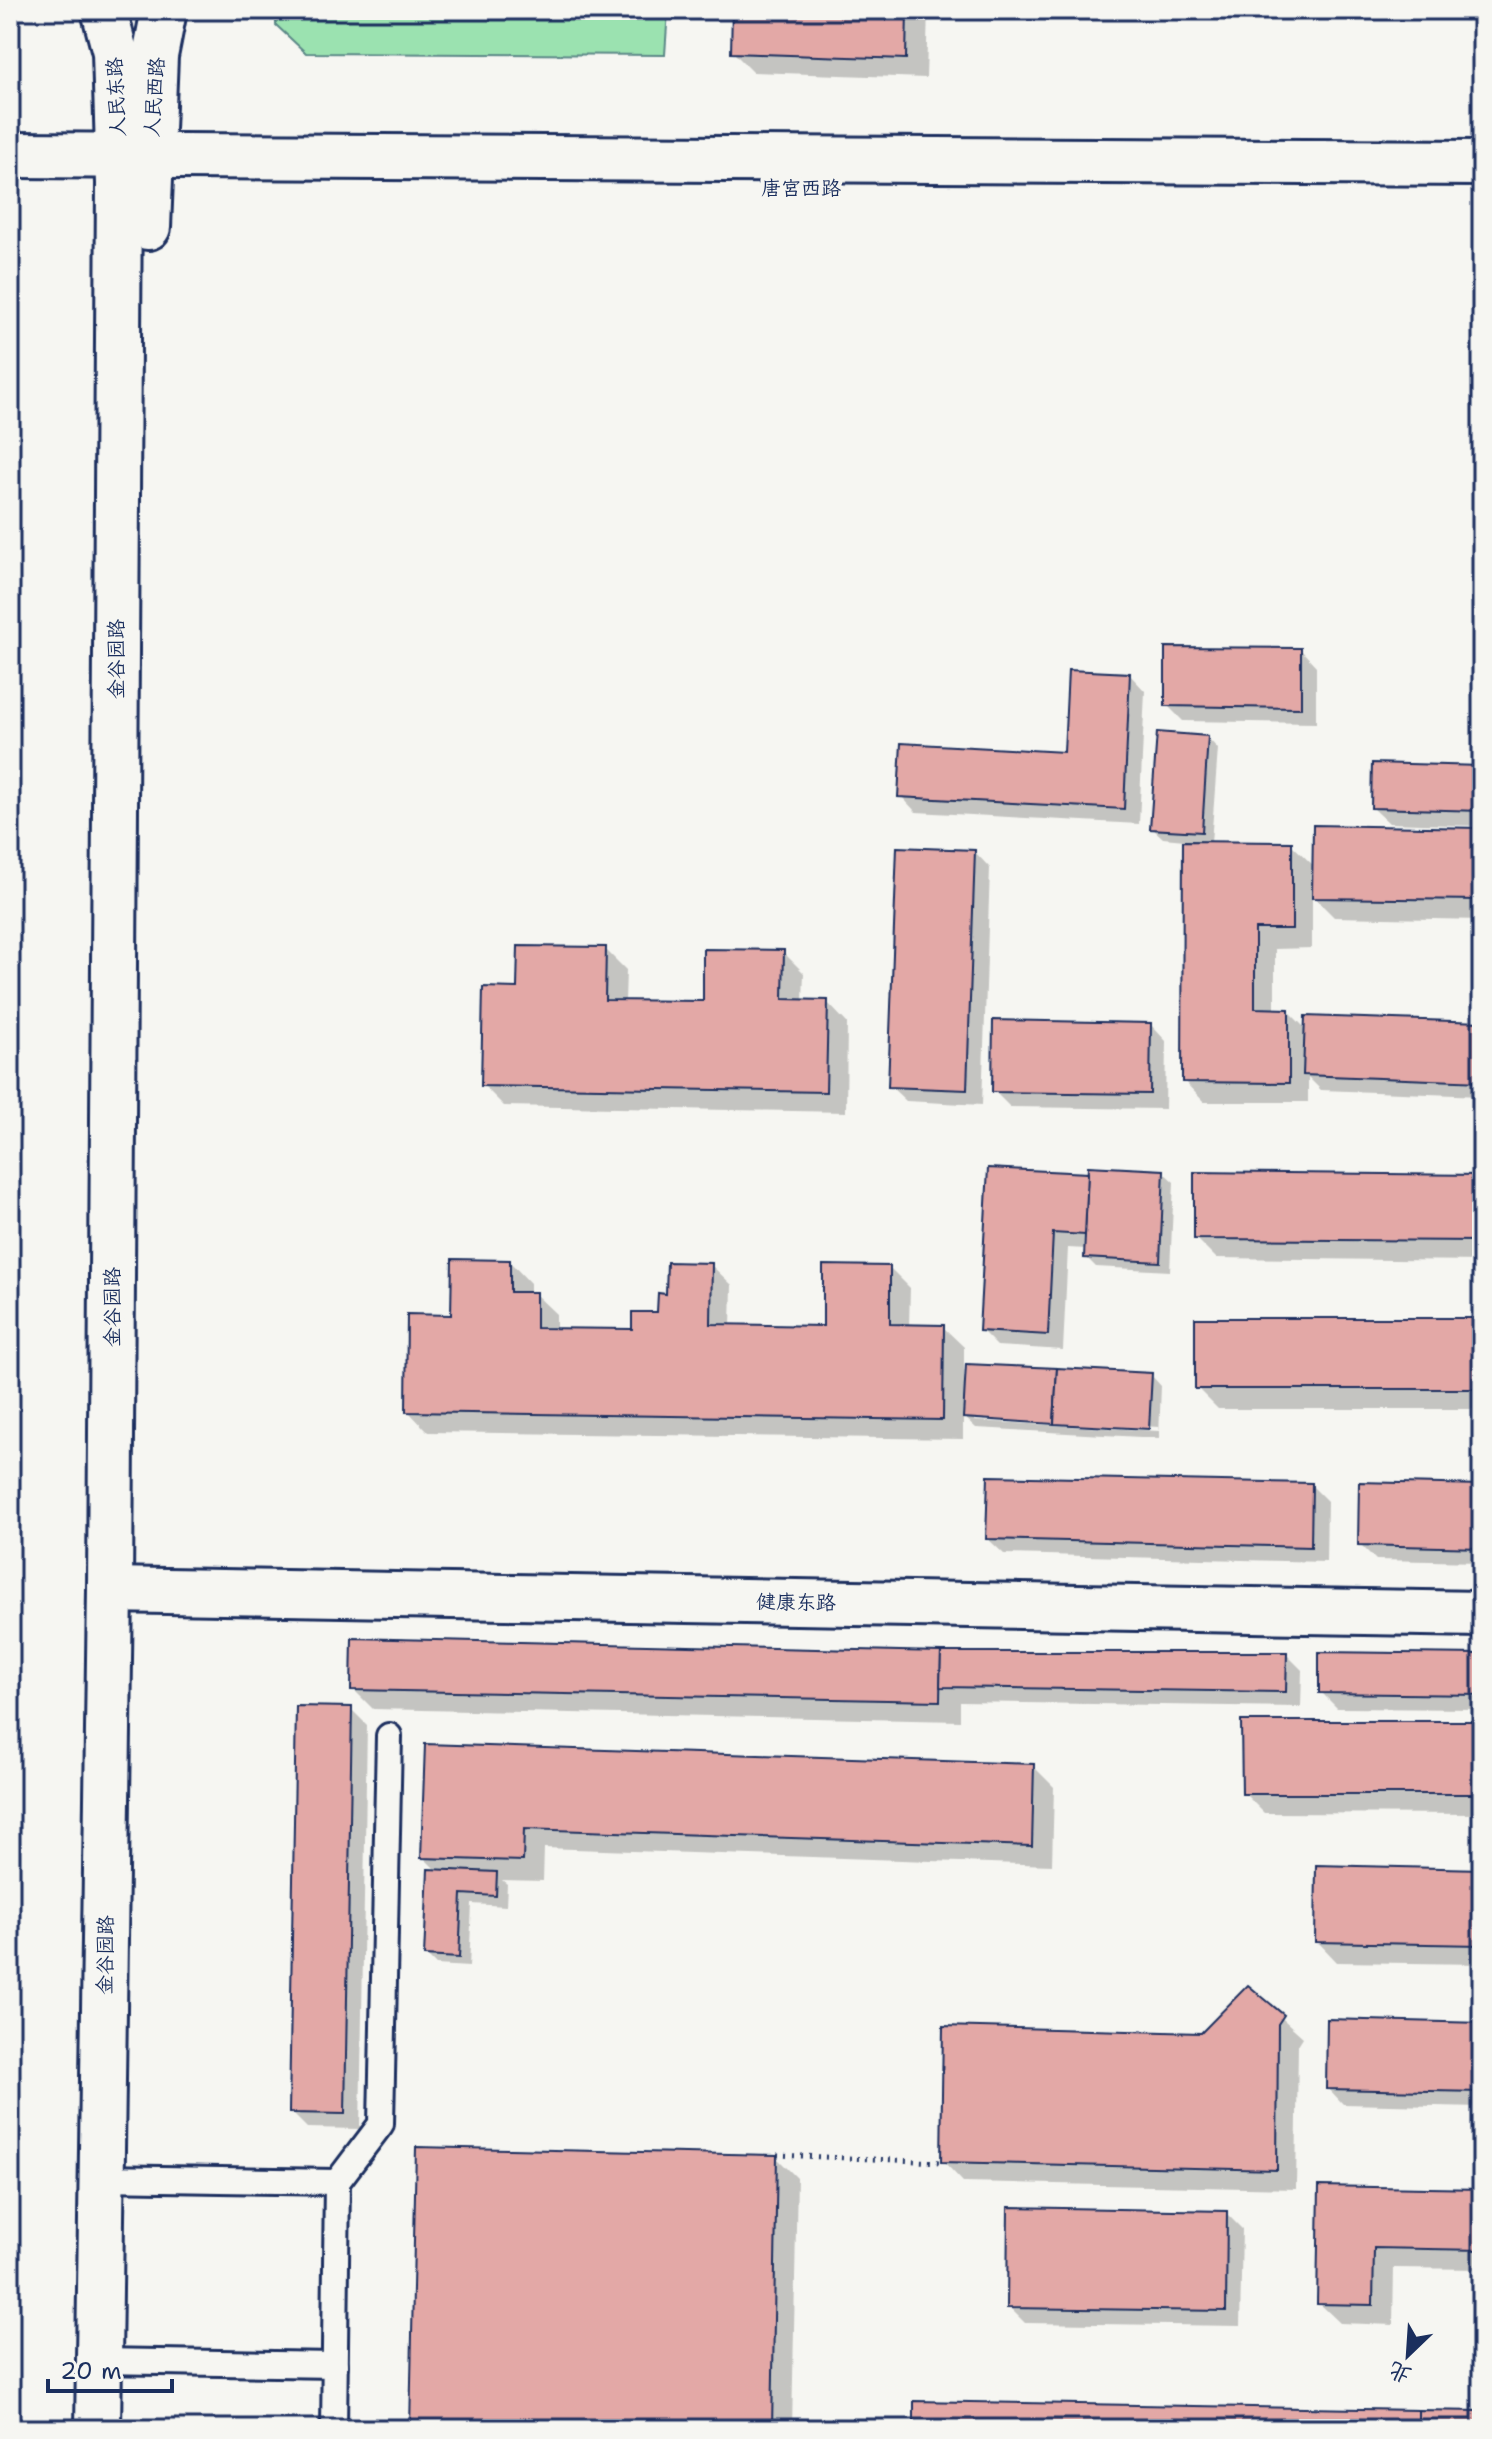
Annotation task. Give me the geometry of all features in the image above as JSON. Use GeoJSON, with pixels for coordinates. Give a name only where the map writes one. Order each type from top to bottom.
{"type":"FeatureCollection","features":[{"type":"Feature","properties":{"kind":"main road","name":"人民东路"},"geometry":{"type":"LineString","coordinates":[[104,10],[115,52],[134,171]]}},
{"type":"Feature","properties":{"kind":"main road","name":"人民西路"},"geometry":{"type":"LineString","coordinates":[[134,171],[164,10]]}},
{"type":"Feature","properties":{"kind":"main road"},"geometry":{"type":"LineString","coordinates":[[10,155],[134,171]]}},
{"type":"Feature","properties":{"kind":"main road","name":"唐宫西路"},"geometry":{"type":"LineString","coordinates":[[134,171],[1482,163]]}},
{"type":"Feature","properties":{"kind":"main road"},"geometry":{"type":"LineString","coordinates":[[10,183],[134,171]]}},
{"type":"Feature","properties":{"kind":"main road","name":"唐宫西路"},"geometry":{"type":"LineString","coordinates":[[134,171],[1482,191]]}},
{"type":"Feature","properties":{"kind":"main road","name":"金谷园路"},"geometry":{"type":"LineString","coordinates":[[125,2429],[113,2361],[134,171]]}},
{"type":"Feature","properties":{"kind":"main road","name":"健康东路"},"geometry":{"type":"LineString","coordinates":[[122,1590],[1482,1614]]}},
{"type":"Feature","properties":{"kind":"main road","name":"金谷园路"},"geometry":{"type":"LineString","coordinates":[[98,2429],[113,2361]]}},
{"type":"Feature","properties":{"kind":"lane"},"geometry":{"type":"LineString","coordinates":[[334,2429],[337,2182],[381,2124],[389,1736]]}},
{"type":"Feature","properties":{"kind":"lane"},"geometry":{"type":"LineString","coordinates":[[115,2178],[337,2182]]}},
{"type":"Feature","properties":{"kind":"lane"},"geometry":{"type":"LineString","coordinates":[[113,2361],[335,2365]]}},
{"type":"Feature","properties":{"kind":"path"},"geometry":{"type":"LineString","coordinates":[[777,2155],[941,2162]]}},
{"type":"Feature","properties":{"kind":"green space"},"geometry":{"type":"Polygon","coordinates":[[[276,10],[668,10],[665,55],[306,53],[276,25],[276,10]]]}},
{"type":"Feature","properties":{"kind":"building"},"geometry":{"type":"Polygon","coordinates":[[[732,10],[907,10],[906,59],[731,53],[732,10]]]}},
{"type":"Feature","properties":{"kind":"building"},"geometry":{"type":"Polygon","coordinates":[[[987,10],[1156,10],[1156,13],[987,15],[987,10]]]}},
{"type":"Feature","properties":{"kind":"building"},"geometry":{"type":"Polygon","coordinates":[[[1458,10],[1482,10],[1482,17],[1458,17],[1458,10]]]}},
{"type":"Feature","properties":{"kind":"building"},"geometry":{"type":"Polygon","coordinates":[[[1165,647],[1301,648],[1301,708],[1165,706],[1165,647]]]}},
{"type":"Feature","properties":{"kind":"building"},"geometry":{"type":"Polygon","coordinates":[[[1068,670],[1130,673],[1124,809],[898,797],[901,743],[1064,752],[1068,670]]]}},
{"type":"Feature","properties":{"kind":"building"},"geometry":{"type":"Polygon","coordinates":[[[1157,732],[1208,736],[1202,832],[1150,829],[1157,732]]]}},
{"type":"Feature","properties":{"kind":"building"},"geometry":{"type":"Polygon","coordinates":[[[1372,763],[1482,766],[1482,811],[1371,808],[1372,763]]]}},
{"type":"Feature","properties":{"kind":"building"},"geometry":{"type":"Polygon","coordinates":[[[1313,825],[1482,828],[1482,900],[1312,898],[1313,825]]]}},
{"type":"Feature","properties":{"kind":"building"},"geometry":{"type":"Polygon","coordinates":[[[1183,841],[1292,842],[1292,929],[1255,929],[1255,1008],[1289,1009],[1289,1083],[1182,1082],[1183,841]]]}},
{"type":"Feature","properties":{"kind":"building"},"geometry":{"type":"Polygon","coordinates":[[[897,847],[975,850],[967,1090],[888,1087],[897,847]]]}},
{"type":"Feature","properties":{"kind":"building"},"geometry":{"type":"Polygon","coordinates":[[[518,946],[606,947],[605,1000],[703,1001],[703,949],[784,950],[783,999],[828,1000],[826,1092],[481,1086],[483,987],[517,988],[518,946]]]}},
{"type":"Feature","properties":{"kind":"building"},"geometry":{"type":"Polygon","coordinates":[[[1305,1016],[1482,1022],[1482,1082],[1303,1075],[1305,1016]]]}},
{"type":"Feature","properties":{"kind":"building"},"geometry":{"type":"Polygon","coordinates":[[[993,1020],[1151,1023],[1150,1094],[992,1092],[993,1020]]]}},
{"type":"Feature","properties":{"kind":"building"},"geometry":{"type":"Polygon","coordinates":[[[1088,1166],[1164,1170],[1160,1262],[1084,1258],[1088,1166]]]}},
{"type":"Feature","properties":{"kind":"building"},"geometry":{"type":"Polygon","coordinates":[[[988,1168],[1088,1173],[1085,1235],[1053,1233],[1048,1335],[979,1331],[988,1168]]]}},
{"type":"Feature","properties":{"kind":"building"},"geometry":{"type":"Polygon","coordinates":[[[1194,1172],[1482,1175],[1482,1241],[1194,1239],[1194,1172]]]}},
{"type":"Feature","properties":{"kind":"building"},"geometry":{"type":"Polygon","coordinates":[[[452,1259],[510,1260],[510,1292],[536,1292],[536,1328],[632,1329],[632,1312],[657,1312],[658,1293],[666,1294],[667,1262],[712,1263],[711,1324],[823,1326],[823,1265],[890,1266],[890,1324],[944,1325],[943,1420],[406,1412],[407,1314],[451,1315],[452,1259]]]}},
{"type":"Feature","properties":{"kind":"building"},"geometry":{"type":"Polygon","coordinates":[[[1195,1318],[1482,1318],[1482,1389],[1195,1389],[1195,1318]]]}},
{"type":"Feature","properties":{"kind":"building"},"geometry":{"type":"Polygon","coordinates":[[[966,1364],[1057,1368],[1054,1424],[963,1418],[966,1364]]]}},
{"type":"Feature","properties":{"kind":"building"},"geometry":{"type":"Polygon","coordinates":[[[1057,1368],[1152,1373],[1149,1429],[1054,1424],[1057,1368]]]}},
{"type":"Feature","properties":{"kind":"building"},"geometry":{"type":"Polygon","coordinates":[[[988,1476],[1312,1483],[1311,1547],[986,1539],[988,1476]]]}},
{"type":"Feature","properties":{"kind":"building"},"geometry":{"type":"Polygon","coordinates":[[[1359,1482],[1482,1485],[1482,1548],[1358,1545],[1359,1482]]]}},
{"type":"Feature","properties":{"kind":"building"},"geometry":{"type":"Polygon","coordinates":[[[352,1638],[941,1652],[940,1701],[351,1690],[352,1638]]]}},
{"type":"Feature","properties":{"kind":"building"},"geometry":{"type":"Polygon","coordinates":[[[941,1652],[1287,1652],[1286,1692],[940,1687],[941,1652]]]}},
{"type":"Feature","properties":{"kind":"building"},"geometry":{"type":"Polygon","coordinates":[[[1319,1652],[1482,1654],[1482,1695],[1319,1693],[1319,1652]]]}},
{"type":"Feature","properties":{"kind":"building"},"geometry":{"type":"Polygon","coordinates":[[[296,1706],[352,1707],[345,2114],[289,2113],[296,1706]]]}},
{"type":"Feature","properties":{"kind":"building"},"geometry":{"type":"Polygon","coordinates":[[[1241,1721],[1482,1721],[1482,1794],[1242,1794],[1241,1721]]]}},
{"type":"Feature","properties":{"kind":"building"},"geometry":{"type":"Polygon","coordinates":[[[425,1744],[1034,1764],[1032,1846],[524,1829],[523,1861],[421,1858],[425,1744]]]}},
{"type":"Feature","properties":{"kind":"building"},"geometry":{"type":"Polygon","coordinates":[[[1316,1865],[1482,1869],[1482,1945],[1315,1942],[1316,1865]]]}},
{"type":"Feature","properties":{"kind":"building"},"geometry":{"type":"Polygon","coordinates":[[[428,1869],[497,1872],[496,1896],[462,1894],[459,1958],[424,1956],[428,1869]]]}},
{"type":"Feature","properties":{"kind":"building"},"geometry":{"type":"Polygon","coordinates":[[[1248,1985],[1284,2015],[1278,2024],[1277,2170],[941,2162],[943,2026],[1201,2033],[1248,1985]]]}},
{"type":"Feature","properties":{"kind":"building"},"geometry":{"type":"Polygon","coordinates":[[[1327,2019],[1482,2023],[1482,2092],[1326,2089],[1327,2019]]]}},
{"type":"Feature","properties":{"kind":"building"},"geometry":{"type":"Polygon","coordinates":[[[416,2147],[777,2155],[772,2429],[410,2429],[416,2147]]]}},
{"type":"Feature","properties":{"kind":"building"},"geometry":{"type":"Polygon","coordinates":[[[1319,2186],[1482,2189],[1482,2250],[1374,2248],[1373,2305],[1317,2304],[1319,2186]]]}},
{"type":"Feature","properties":{"kind":"building"},"geometry":{"type":"Polygon","coordinates":[[[1008,2207],[1227,2211],[1226,2311],[1007,2308],[1008,2207]]]}},
{"type":"Feature","properties":{"kind":"building"},"geometry":{"type":"Polygon","coordinates":[[[914,2401],[1418,2410],[1418,2429],[914,2429],[914,2401]]]}},
{"type":"Feature","properties":{"kind":"building"},"geometry":{"type":"Polygon","coordinates":[[[1418,2410],[1482,2411],[1482,2429],[1418,2429],[1418,2410]]]}}]}
